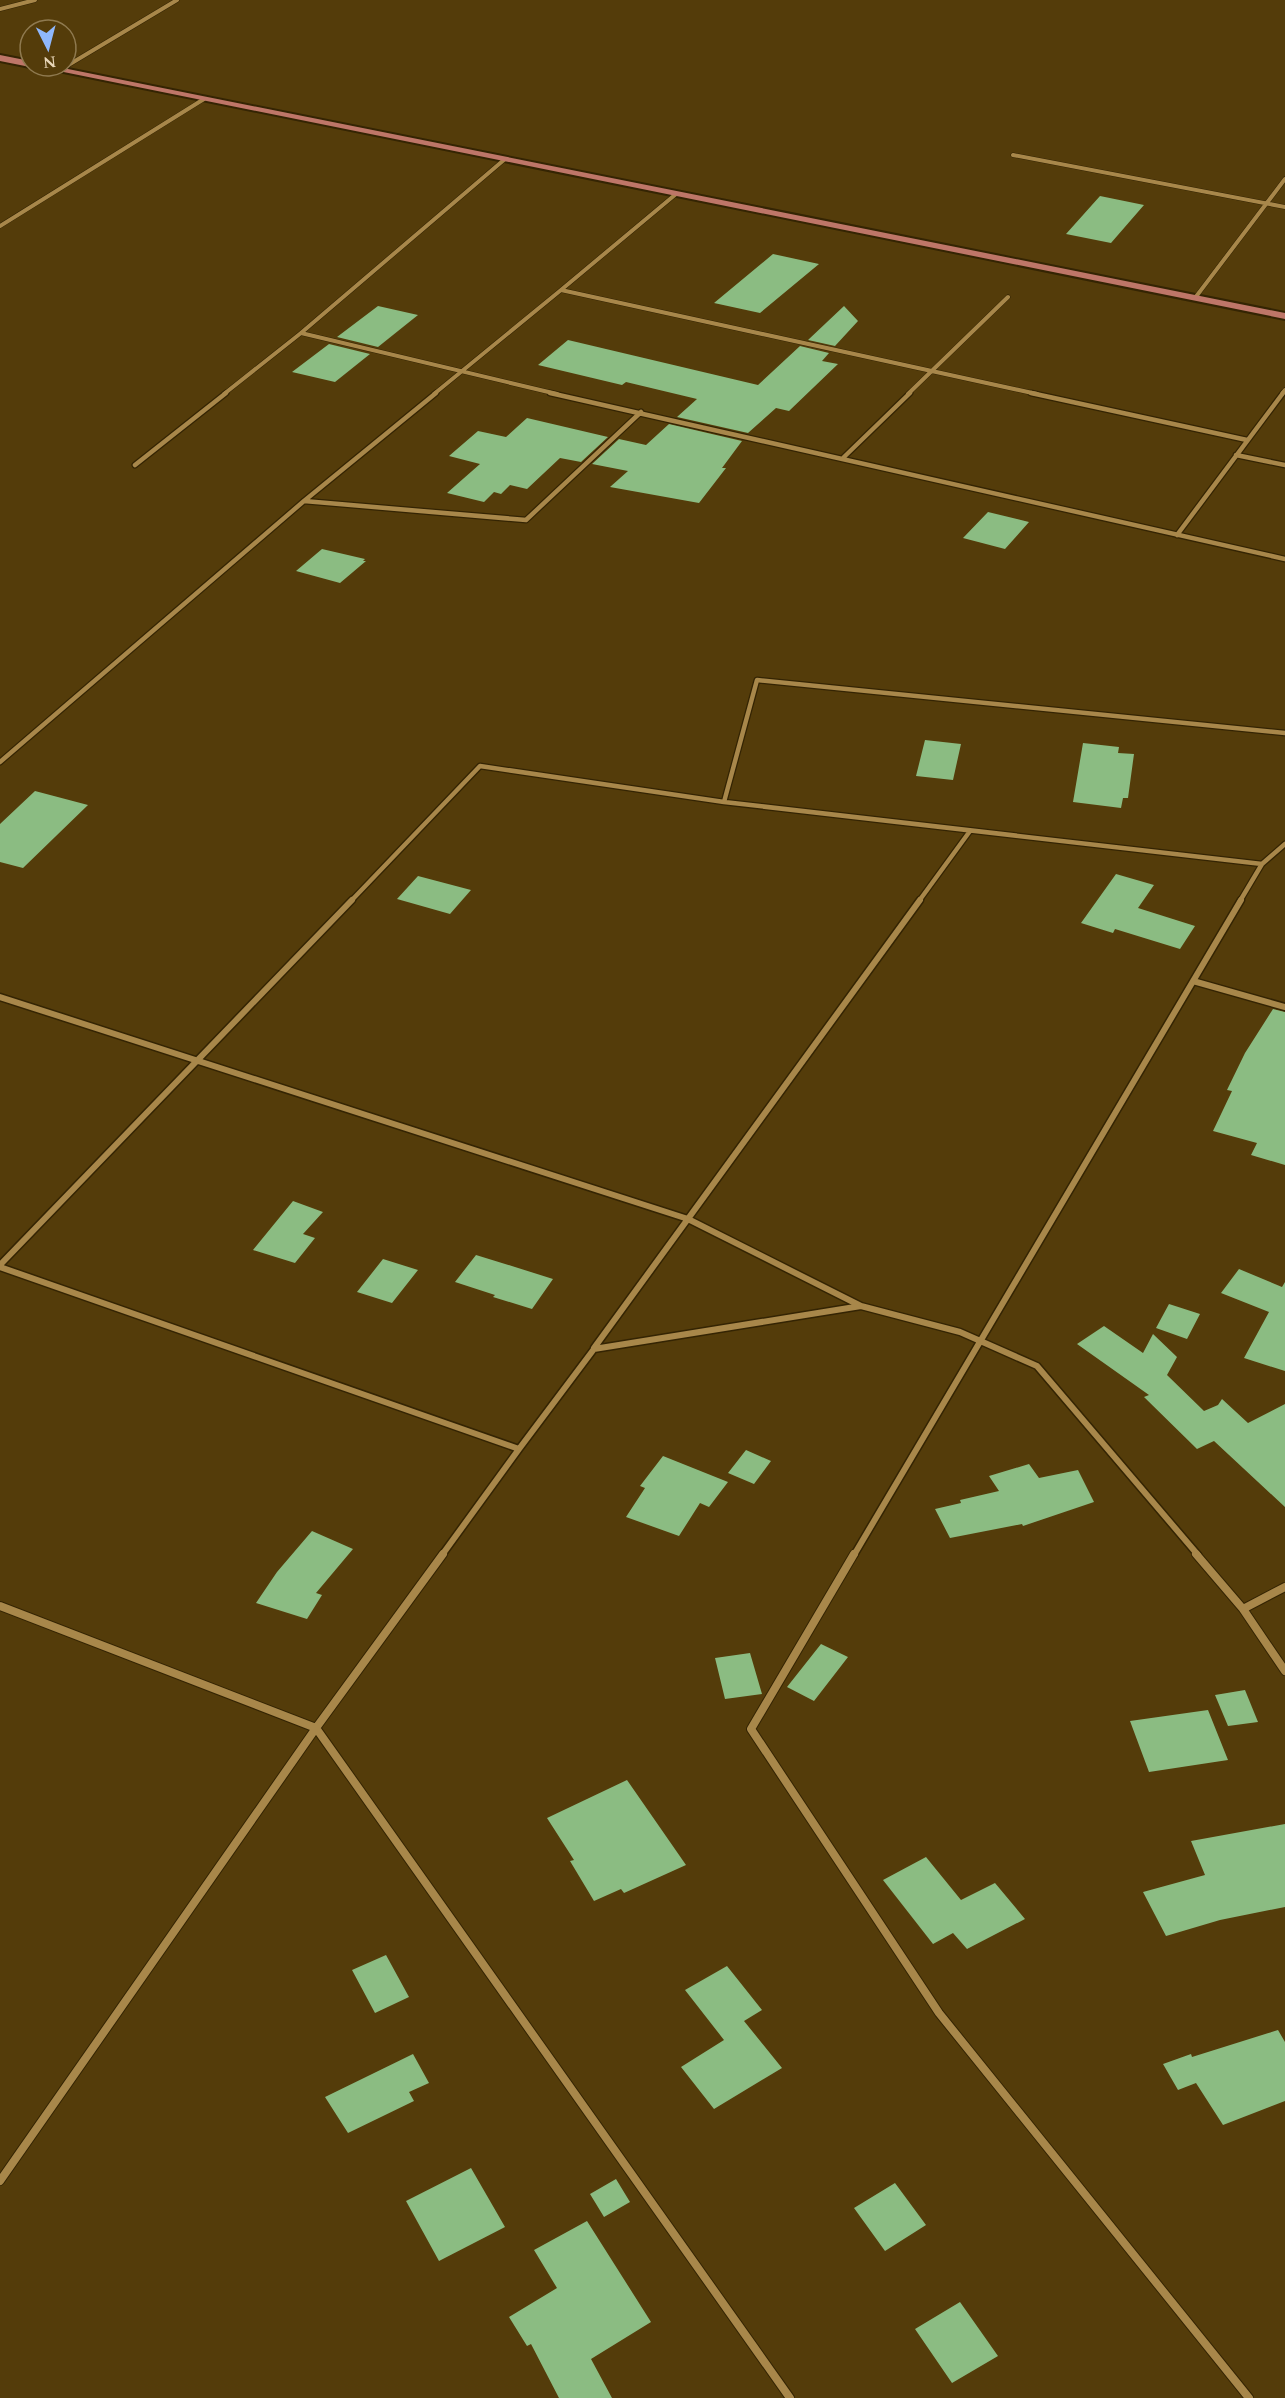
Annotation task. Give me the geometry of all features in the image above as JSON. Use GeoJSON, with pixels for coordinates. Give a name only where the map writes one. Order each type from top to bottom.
{"type":"FeatureCollection","features":[{"type":"Feature","properties":{"kind":"highway"},"geometry":{"type":"LineString","coordinates":[[0,58],[18,62]]}},
{"type":"Feature","properties":{"kind":"highway"},"geometry":{"type":"LineString","coordinates":[[78,74],[1285,316]]}},
{"type":"Feature","properties":{"kind":"street"},"geometry":{"type":"LineString","coordinates":[[0,9],[35,0]]}},
{"type":"Feature","properties":{"kind":"street"},"geometry":{"type":"LineString","coordinates":[[78,59],[177,0]]}},
{"type":"Feature","properties":{"kind":"street"},"geometry":{"type":"LineString","coordinates":[[0,226],[204,99]]}},
{"type":"Feature","properties":{"kind":"street"},"geometry":{"type":"LineString","coordinates":[[1012,155],[1285,207]]}},
{"type":"Feature","properties":{"kind":"street"},"geometry":{"type":"LineString","coordinates":[[135,465],[301,333],[505,159]]}},
{"type":"Feature","properties":{"kind":"street"},"geometry":{"type":"LineString","coordinates":[[1196,298],[1285,179]]}},
{"type":"Feature","properties":{"kind":"street"},"geometry":{"type":"LineString","coordinates":[[0,762],[304,501],[463,373],[676,194]]}},
{"type":"Feature","properties":{"kind":"street"},"geometry":{"type":"LineString","coordinates":[[561,290],[1247,440]]}},
{"type":"Feature","properties":{"kind":"street"},"geometry":{"type":"LineString","coordinates":[[844,457],[1008,297]]}},
{"type":"Feature","properties":{"kind":"street"},"geometry":{"type":"LineString","coordinates":[[301,333],[463,373],[844,457],[1285,559]]}},
{"type":"Feature","properties":{"kind":"street"},"geometry":{"type":"LineString","coordinates":[[1177,535],[1285,390]]}},
{"type":"Feature","properties":{"kind":"street"},"geometry":{"type":"LineString","coordinates":[[304,501],[526,520],[641,412]]}},
{"type":"Feature","properties":{"kind":"street"},"geometry":{"type":"LineString","coordinates":[[1236,455],[1285,465]]}},
{"type":"Feature","properties":{"kind":"street"},"geometry":{"type":"LineString","coordinates":[[724,802],[757,680],[1285,733]]}},
{"type":"Feature","properties":{"kind":"street"},"geometry":{"type":"LineString","coordinates":[[519,1449],[0,1266],[480,766],[724,802],[1262,864]]}},
{"type":"Feature","properties":{"kind":"street"},"geometry":{"type":"LineString","coordinates":[[0,2181],[316,1728],[970,831]]}},
{"type":"Feature","properties":{"kind":"street"},"geometry":{"type":"LineString","coordinates":[[1249,2398],[939,2013],[751,1729],[1262,864],[1285,843]]}},
{"type":"Feature","properties":{"kind":"street"},"geometry":{"type":"LineString","coordinates":[[1193,981],[1285,1007]]}},
{"type":"Feature","properties":{"kind":"street"},"geometry":{"type":"LineString","coordinates":[[0,997],[688,1219],[861,1306],[960,1332],[1037,1366],[1243,1609],[1285,1671]]}},
{"type":"Feature","properties":{"kind":"street"},"geometry":{"type":"LineString","coordinates":[[594,1348],[861,1306]]}},
{"type":"Feature","properties":{"kind":"street"},"geometry":{"type":"LineString","coordinates":[[1243,1609],[1285,1587]]}},
{"type":"Feature","properties":{"kind":"street"},"geometry":{"type":"LineString","coordinates":[[0,1605],[316,1728],[790,2398]]}},
{"type":"Feature","properties":{"kind":"building"},"geometry":{"type":"Polygon","coordinates":[[[1100,196],[1144,205],[1111,243],[1066,234],[1100,196]]]}},
{"type":"Feature","properties":{"kind":"building"},"geometry":{"type":"Polygon","coordinates":[[[773,254],[819,264],[760,313],[714,303],[773,254]]]}},
{"type":"Feature","properties":{"kind":"building"},"geometry":{"type":"Polygon","coordinates":[[[378,306],[418,315],[378,347],[337,337],[378,306]]]}},
{"type":"Feature","properties":{"kind":"building"},"geometry":{"type":"Polygon","coordinates":[[[844,306],[858,321],[835,346],[808,340],[844,306]]]}},
{"type":"Feature","properties":{"kind":"building"},"geometry":{"type":"Polygon","coordinates":[[[568,340],[758,385],[800,346],[829,353],[822,361],[838,364],[789,411],[776,408],[748,433],[677,417],[697,399],[626,382],[622,385],[538,365],[568,340]]]}},
{"type":"Feature","properties":{"kind":"building"},"geometry":{"type":"Polygon","coordinates":[[[329,344],[370,354],[335,382],[292,372],[329,344]]]}},
{"type":"Feature","properties":{"kind":"building"},"geometry":{"type":"Polygon","coordinates":[[[527,418],[608,437],[581,462],[560,458],[527,489],[510,485],[501,494],[494,492],[484,502],[447,493],[480,464],[449,456],[478,431],[506,437],[527,418]]]}},
{"type":"Feature","properties":{"kind":"building"},"geometry":{"type":"Polygon","coordinates":[[[669,424],[742,441],[722,468],[726,468],[699,503],[610,487],[628,471],[592,464],[619,439],[646,445],[669,424]]]}},
{"type":"Feature","properties":{"kind":"building"},"geometry":{"type":"Polygon","coordinates":[[[988,512],[1029,522],[1005,549],[963,538],[988,512]]]}},
{"type":"Feature","properties":{"kind":"building"},"geometry":{"type":"Polygon","coordinates":[[[322,549],[366,561],[340,583],[296,571],[322,549]]]}},
{"type":"Feature","properties":{"kind":"building"},"geometry":{"type":"Polygon","coordinates":[[[925,740],[961,744],[953,780],[916,776],[925,740]]]}},
{"type":"Feature","properties":{"kind":"building"},"geometry":{"type":"Polygon","coordinates":[[[1083,743],[1119,747],[1118,753],[1134,754],[1128,798],[1123,798],[1121,808],[1073,802],[1083,743]]]}},
{"type":"Feature","properties":{"kind":"building"},"geometry":{"type":"Polygon","coordinates":[[[35,791],[88,805],[23,868],[0,862],[0,824],[35,791]]]}},
{"type":"Feature","properties":{"kind":"building"},"geometry":{"type":"Polygon","coordinates":[[[1116,874],[1154,885],[1138,908],[1195,926],[1180,949],[1115,929],[1113,933],[1081,923],[1116,874]]]}},
{"type":"Feature","properties":{"kind":"building"},"geometry":{"type":"Polygon","coordinates":[[[418,876],[471,890],[450,914],[397,899],[418,876]]]}},
{"type":"Feature","properties":{"kind":"building"},"geometry":{"type":"Polygon","coordinates":[[[1273,1009],[1285,1012],[1285,1165],[1251,1155],[1257,1143],[1213,1131],[1232,1091],[1227,1090],[1245,1053],[1273,1009]]]}},
{"type":"Feature","properties":{"kind":"building"},"geometry":{"type":"Polygon","coordinates":[[[293,1201],[323,1212],[303,1234],[315,1238],[295,1263],[253,1250],[293,1201]]]}},
{"type":"Feature","properties":{"kind":"building"},"geometry":{"type":"Polygon","coordinates":[[[476,1255],[553,1279],[532,1309],[493,1297],[495,1295],[455,1282],[476,1255]]]}},
{"type":"Feature","properties":{"kind":"building"},"geometry":{"type":"Polygon","coordinates":[[[383,1259],[418,1270],[392,1303],[357,1292],[383,1259]]]}},
{"type":"Feature","properties":{"kind":"building"},"geometry":{"type":"Polygon","coordinates":[[[1239,1269],[1282,1287],[1285,1282],[1285,1371],[1244,1358],[1269,1312],[1221,1293],[1239,1269]]]}},
{"type":"Feature","properties":{"kind":"building"},"geometry":{"type":"Polygon","coordinates":[[[1169,1304],[1200,1314],[1187,1339],[1156,1328],[1169,1304]]]}},
{"type":"Feature","properties":{"kind":"building"},"geometry":{"type":"Polygon","coordinates":[[[1104,1326],[1143,1353],[1153,1334],[1177,1357],[1167,1375],[1204,1411],[1218,1405],[1222,1399],[1248,1423],[1285,1404],[1285,1507],[1214,1441],[1197,1449],[1144,1397],[1149,1395],[1077,1344],[1104,1326]]]}},
{"type":"Feature","properties":{"kind":"building"},"geometry":{"type":"Polygon","coordinates":[[[746,1450],[771,1461],[754,1484],[728,1473],[746,1450]]]}},
{"type":"Feature","properties":{"kind":"building"},"geometry":{"type":"Polygon","coordinates":[[[663,1456],[728,1482],[709,1507],[700,1503],[679,1536],[626,1517],[645,1488],[640,1486],[663,1456]]]}},
{"type":"Feature","properties":{"kind":"building"},"geometry":{"type":"Polygon","coordinates":[[[1029,1464],[1039,1478],[1078,1470],[1094,1502],[1023,1526],[1022,1524],[950,1538],[935,1509],[961,1503],[960,1500],[999,1491],[989,1476],[1029,1464]]]}},
{"type":"Feature","properties":{"kind":"building"},"geometry":{"type":"Polygon","coordinates":[[[312,1531],[353,1549],[316,1593],[322,1595],[307,1619],[256,1603],[277,1572],[312,1531]]]}},
{"type":"Feature","properties":{"kind":"building"},"geometry":{"type":"Polygon","coordinates":[[[821,1644],[848,1657],[814,1701],[787,1687],[821,1644]]]}},
{"type":"Feature","properties":{"kind":"building"},"geometry":{"type":"Polygon","coordinates":[[[750,1653],[762,1694],[725,1699],[715,1658],[750,1653]]]}},
{"type":"Feature","properties":{"kind":"building"},"geometry":{"type":"Polygon","coordinates":[[[1245,1690],[1258,1722],[1228,1726],[1215,1695],[1245,1690]]]}},
{"type":"Feature","properties":{"kind":"building"},"geometry":{"type":"Polygon","coordinates":[[[1208,1710],[1228,1760],[1149,1772],[1130,1721],[1208,1710]]]}},
{"type":"Feature","properties":{"kind":"building"},"geometry":{"type":"Polygon","coordinates":[[[627,1780],[686,1865],[624,1893],[621,1889],[594,1901],[570,1861],[574,1860],[547,1818],[627,1780]]]}},
{"type":"Feature","properties":{"kind":"building"},"geometry":{"type":"Polygon","coordinates":[[[1285,1824],[1285,1907],[1220,1920],[1166,1936],[1143,1892],[1205,1875],[1191,1841],[1285,1824]]]}},
{"type":"Feature","properties":{"kind":"building"},"geometry":{"type":"Polygon","coordinates":[[[926,1857],[961,1900],[995,1883],[1025,1919],[967,1949],[953,1933],[933,1944],[883,1880],[926,1857]]]}},
{"type":"Feature","properties":{"kind":"building"},"geometry":{"type":"Polygon","coordinates":[[[386,1955],[409,1997],[375,2013],[352,1970],[386,1955]]]}},
{"type":"Feature","properties":{"kind":"building"},"geometry":{"type":"Polygon","coordinates":[[[727,1966],[762,2010],[744,2021],[782,2068],[714,2109],[681,2067],[724,2040],[685,1990],[727,1966]]]}},
{"type":"Feature","properties":{"kind":"building"},"geometry":{"type":"Polygon","coordinates":[[[1278,2030],[1285,2042],[1285,2101],[1223,2125],[1196,2083],[1178,2090],[1163,2064],[1191,2054],[1192,2057],[1278,2030]]]}},
{"type":"Feature","properties":{"kind":"building"},"geometry":{"type":"Polygon","coordinates":[[[413,2054],[429,2083],[409,2092],[414,2101],[348,2133],[325,2097],[413,2054]]]}},
{"type":"Feature","properties":{"kind":"building"},"geometry":{"type":"Polygon","coordinates":[[[471,2168],[505,2227],[439,2261],[406,2201],[471,2168]]]}},
{"type":"Feature","properties":{"kind":"building"},"geometry":{"type":"Polygon","coordinates":[[[616,2179],[630,2202],[604,2217],[590,2194],[616,2179]]]}},
{"type":"Feature","properties":{"kind":"building"},"geometry":{"type":"Polygon","coordinates":[[[895,2183],[926,2225],[885,2251],[854,2208],[895,2183]]]}},
{"type":"Feature","properties":{"kind":"building"},"geometry":{"type":"Polygon","coordinates":[[[587,2221],[651,2322],[591,2359],[612,2398],[559,2398],[531,2344],[527,2346],[509,2317],[557,2288],[534,2250],[587,2221]]]}},
{"type":"Feature","properties":{"kind":"building"},"geometry":{"type":"Polygon","coordinates":[[[960,2302],[998,2356],[952,2383],[915,2329],[960,2302]]]}}]}
